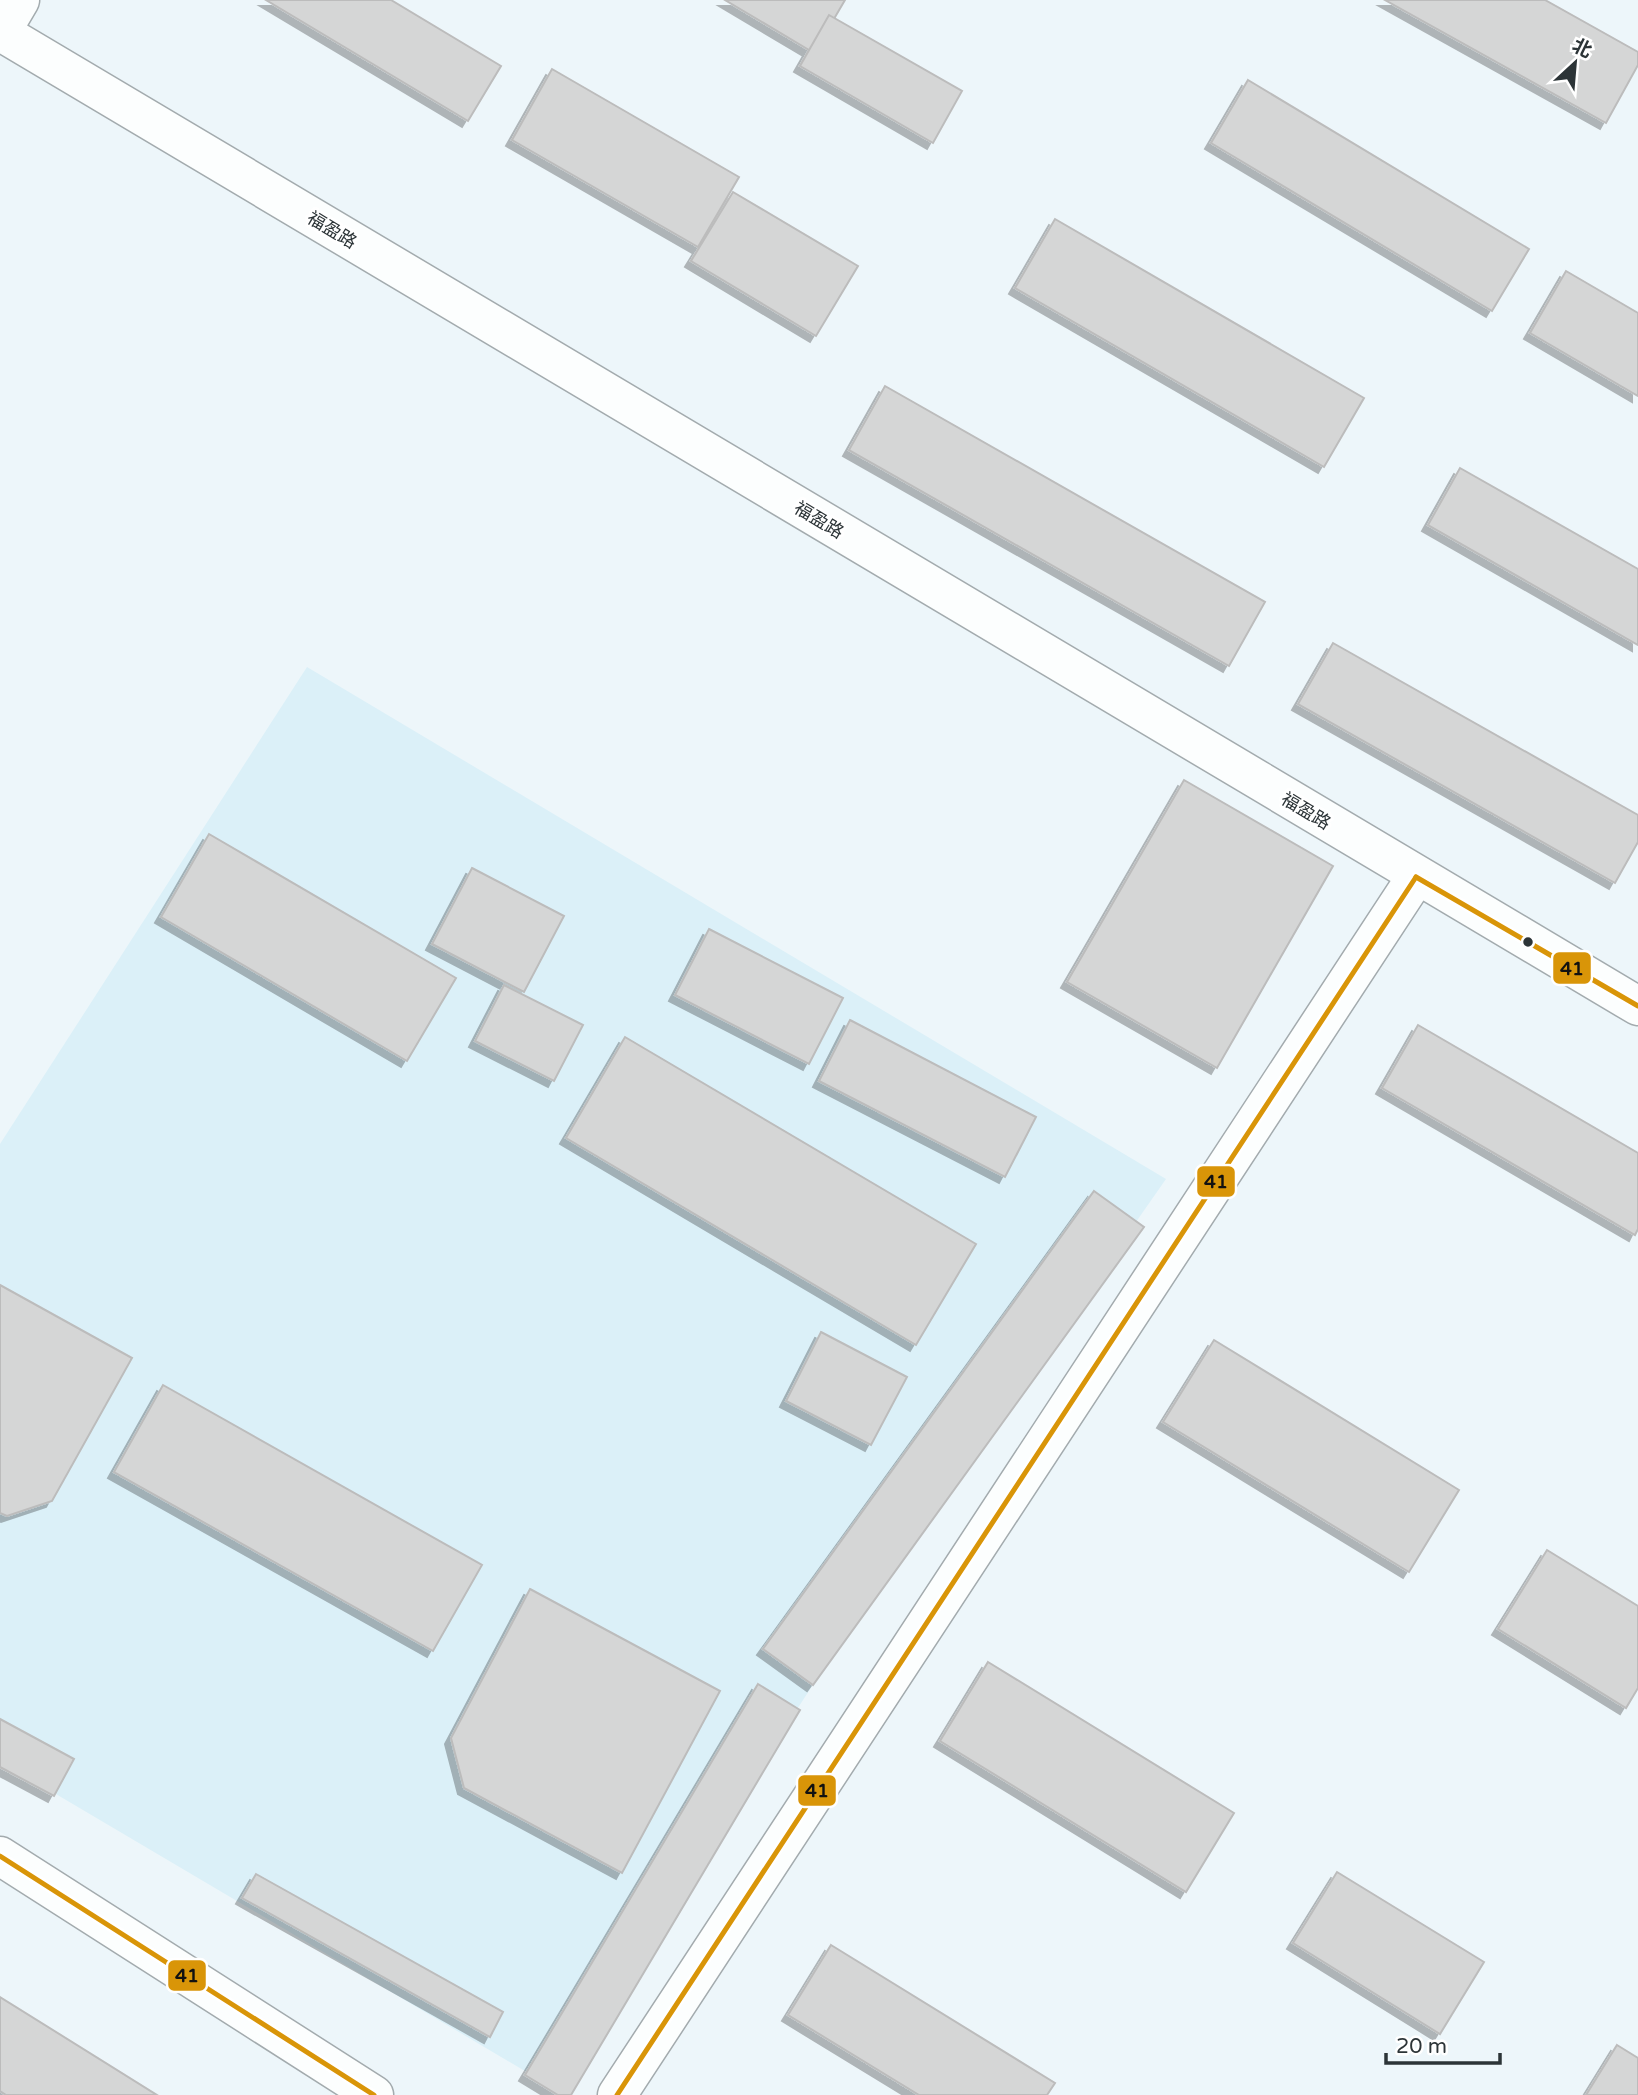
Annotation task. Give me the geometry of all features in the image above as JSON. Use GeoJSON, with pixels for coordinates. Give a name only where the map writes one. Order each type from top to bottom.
{"type":"FeatureCollection","features":[{"type":"Feature","properties":{"kind":"street"},"geometry":{"type":"LineString","coordinates":[[0,33],[20,0]]}},
{"type":"Feature","properties":{"kind":"street","name":"福盈路"},"geometry":{"type":"LineString","coordinates":[[0,33],[1416,877],[1638,1006]]}},
{"type":"Feature","properties":{"kind":"street"},"geometry":{"type":"LineString","coordinates":[[617,2095],[1416,877]]}},
{"type":"Feature","properties":{"kind":"street"},"geometry":{"type":"LineString","coordinates":[[0,1856],[374,2095]]}},
{"type":"Feature","properties":{"kind":"shaded area"},"geometry":{"type":"Polygon","coordinates":[[[307,667],[1166,1179],[816,1680],[552,2087],[0,1761],[0,1144],[307,667]]]}},
{"type":"Feature","properties":{"kind":"building"},"geometry":{"type":"Polygon","coordinates":[[[266,0],[391,0],[501,66],[468,121],[266,0]]]}},
{"type":"Feature","properties":{"kind":"building"},"geometry":{"type":"Polygon","coordinates":[[[725,0],[845,0],[814,53],[725,0]]]}},
{"type":"Feature","properties":{"kind":"building"},"geometry":{"type":"Polygon","coordinates":[[[1385,0],[1545,0],[1638,52],[1638,65],[1606,123],[1385,0]]]}},
{"type":"Feature","properties":{"kind":"building"},"geometry":{"type":"Polygon","coordinates":[[[829,15],[962,91],[933,143],[800,66],[829,15]]]}},
{"type":"Feature","properties":{"kind":"building"},"geometry":{"type":"Polygon","coordinates":[[[552,69],[739,177],[698,247],[512,140],[552,69]]]}},
{"type":"Feature","properties":{"kind":"building"},"geometry":{"type":"Polygon","coordinates":[[[1248,80],[1529,249],[1492,311],[1211,143],[1248,80]]]}},
{"type":"Feature","properties":{"kind":"building"},"geometry":{"type":"Polygon","coordinates":[[[733,192],[858,266],[816,336],[691,261],[733,192]]]}},
{"type":"Feature","properties":{"kind":"building"},"geometry":{"type":"Polygon","coordinates":[[[1055,219],[1364,398],[1324,467],[1015,288],[1055,219]]]}},
{"type":"Feature","properties":{"kind":"building"},"geometry":{"type":"Polygon","coordinates":[[[1566,271],[1638,313],[1638,396],[1530,333],[1566,271]]]}},
{"type":"Feature","properties":{"kind":"building"},"geometry":{"type":"Polygon","coordinates":[[[885,386],[1265,602],[1229,666],[849,450],[885,386]]]}},
{"type":"Feature","properties":{"kind":"building"},"geometry":{"type":"Polygon","coordinates":[[[1460,468],[1638,569],[1638,645],[1428,525],[1460,468]]]}},
{"type":"Feature","properties":{"kind":"building"},"geometry":{"type":"Polygon","coordinates":[[[1333,643],[1638,815],[1638,842],[1615,883],[1298,704],[1333,643]]]}},
{"type":"Feature","properties":{"kind":"building"},"geometry":{"type":"Polygon","coordinates":[[[1184,780],[1333,866],[1217,1068],[1067,982],[1184,780]]]}},
{"type":"Feature","properties":{"kind":"building"},"geometry":{"type":"Polygon","coordinates":[[[209,834],[456,978],[407,1061],[161,917],[209,834]]]}},
{"type":"Feature","properties":{"kind":"building"},"geometry":{"type":"Polygon","coordinates":[[[472,868],[564,916],[524,992],[432,944],[472,868]]]}},
{"type":"Feature","properties":{"kind":"building"},"geometry":{"type":"Polygon","coordinates":[[[709,929],[843,998],[809,1064],[675,995],[709,929]]]}},
{"type":"Feature","properties":{"kind":"building"},"geometry":{"type":"Polygon","coordinates":[[[504,985],[583,1025],[554,1081],[475,1041],[504,985]]]}},
{"type":"Feature","properties":{"kind":"building"},"geometry":{"type":"Polygon","coordinates":[[[850,1020],[1036,1117],[1005,1177],[819,1081],[850,1020]]]}},
{"type":"Feature","properties":{"kind":"building"},"geometry":{"type":"Polygon","coordinates":[[[1418,1025],[1638,1153],[1638,1229],[1635,1235],[1382,1088],[1418,1025]]]}},
{"type":"Feature","properties":{"kind":"building"},"geometry":{"type":"Polygon","coordinates":[[[625,1037],[976,1244],[916,1345],[566,1138],[625,1037]]]}},
{"type":"Feature","properties":{"kind":"building"},"geometry":{"type":"Polygon","coordinates":[[[1094,1191],[1144,1227],[813,1685],[763,1649],[1094,1191]]]}},
{"type":"Feature","properties":{"kind":"building"},"geometry":{"type":"Polygon","coordinates":[[[0,1285],[132,1358],[52,1501],[7,1516],[0,1513],[0,1285]]]}},
{"type":"Feature","properties":{"kind":"building"},"geometry":{"type":"Polygon","coordinates":[[[821,1332],[907,1377],[871,1445],[786,1401],[821,1332]]]}},
{"type":"Feature","properties":{"kind":"building"},"geometry":{"type":"Polygon","coordinates":[[[1214,1340],[1459,1490],[1409,1572],[1163,1422],[1214,1340]]]}},
{"type":"Feature","properties":{"kind":"building"},"geometry":{"type":"Polygon","coordinates":[[[163,1385],[482,1565],[433,1651],[114,1472],[163,1385]]]}},
{"type":"Feature","properties":{"kind":"building"},"geometry":{"type":"Polygon","coordinates":[[[1547,1550],[1638,1606],[1638,1688],[1626,1708],[1498,1629],[1547,1550]]]}},
{"type":"Feature","properties":{"kind":"building"},"geometry":{"type":"Polygon","coordinates":[[[530,1589],[720,1691],[622,1873],[464,1788],[451,1738],[530,1589]]]}},
{"type":"Feature","properties":{"kind":"building"},"geometry":{"type":"Polygon","coordinates":[[[988,1662],[1234,1813],[1186,1892],[940,1741],[988,1662]]]}},
{"type":"Feature","properties":{"kind":"building"},"geometry":{"type":"Polygon","coordinates":[[[758,1684],[800,1710],[571,2095],[558,2095],[525,2075],[758,1684]]]}},
{"type":"Feature","properties":{"kind":"building"},"geometry":{"type":"Polygon","coordinates":[[[0,1719],[74,1759],[54,1796],[0,1767],[0,1719]]]}},
{"type":"Feature","properties":{"kind":"building"},"geometry":{"type":"Polygon","coordinates":[[[1337,1872],[1484,1962],[1440,2034],[1293,1943],[1337,1872]]]}},
{"type":"Feature","properties":{"kind":"building"},"geometry":{"type":"Polygon","coordinates":[[[256,1874],[503,2012],[490,2037],[242,1898],[256,1874]]]}},
{"type":"Feature","properties":{"kind":"building"},"geometry":{"type":"Polygon","coordinates":[[[831,1945],[1055,2083],[1047,2095],[919,2095],[788,2015],[831,1945]]]}},
{"type":"Feature","properties":{"kind":"building"},"geometry":{"type":"Polygon","coordinates":[[[0,1997],[157,2095],[6,2095],[0,2091],[0,1997]]]}},
{"type":"Feature","properties":{"kind":"building"},"geometry":{"type":"Polygon","coordinates":[[[1617,2045],[1638,2058],[1638,2095],[1586,2095],[1617,2045]]]}},
{"type":"Feature","properties":{"kind":"transit line","name":"41"},"geometry":{"type":"LineString","coordinates":[[1416,877],[1638,1006]]}},
{"type":"Feature","properties":{"kind":"transit line","name":"41"},"geometry":{"type":"LineString","coordinates":[[617,2095],[1416,877]]}},
{"type":"Feature","properties":{"kind":"transit line","name":"41"},"geometry":{"type":"LineString","coordinates":[[0,1856],[374,2095]]}}]}
